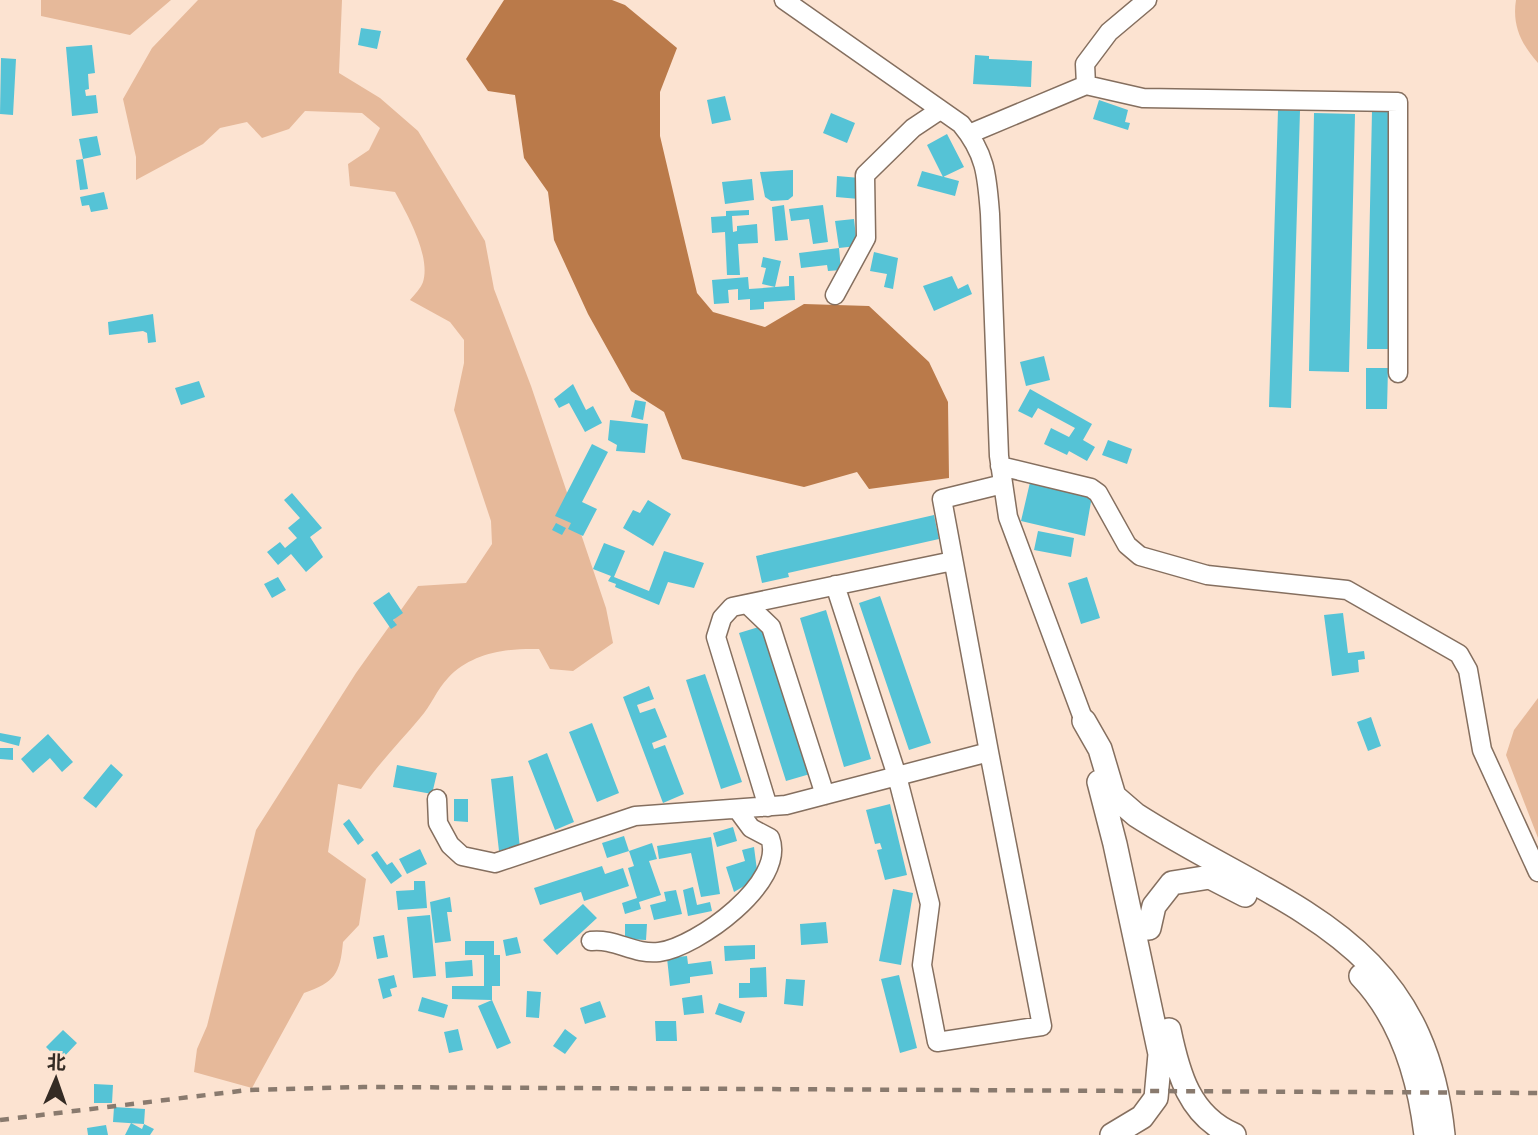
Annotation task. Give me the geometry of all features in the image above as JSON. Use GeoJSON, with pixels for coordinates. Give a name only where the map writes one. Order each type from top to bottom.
{"type":"FeatureCollection","features":[{"type":"Feature","properties":{"kind":"main road"},"geometry":{"type":"LineString","coordinates":[[1084,721],[1100,749],[1132,849],[1174,1051],[1185,1087],[1196,1108],[1211,1122],[1234,1135]]}},
{"type":"Feature","properties":{"kind":"main road"},"geometry":{"type":"LineString","coordinates":[[1084,721],[1115,844],[1160,1054],[1156,1098],[1142,1116],[1112,1135]]}},
{"type":"Feature","properties":{"kind":"main road"},"geometry":{"type":"LineString","coordinates":[[1114,796],[1175,840],[1292,904],[1338,933],[1371,963],[1397,994],[1419,1037],[1435,1079],[1443,1135]]}},
{"type":"Feature","properties":{"kind":"main road"},"geometry":{"type":"LineString","coordinates":[[1149,928],[1154,906],[1172,883],[1210,877],[1338,951],[1374,989],[1396,1024],[1414,1072],[1426,1135]]}},
{"type":"Feature","properties":{"kind":"street"},"geometry":{"type":"LineString","coordinates":[[784,0],[940,110],[978,145],[988,189],[1000,466],[1008,517],[1084,721]]}},
{"type":"Feature","properties":{"kind":"street"},"geometry":{"type":"LineString","coordinates":[[1086,85],[1085,65],[1109,32],[1147,0]]}},
{"type":"Feature","properties":{"kind":"street"},"geometry":{"type":"LineString","coordinates":[[969,134],[1086,85],[1143,98],[1398,102],[1398,373]]}},
{"type":"Feature","properties":{"kind":"street"},"geometry":{"type":"LineString","coordinates":[[835,295],[866,238],[865,175],[913,128],[940,110]]}},
{"type":"Feature","properties":{"kind":"street"},"geometry":{"type":"LineString","coordinates":[[1000,466],[1091,488],[1098,493],[1127,545],[1140,556],[1206,575],[1347,590],[1459,654],[1468,670],[1482,750],[1538,872]]}},
{"type":"Feature","properties":{"kind":"street"},"geometry":{"type":"LineString","coordinates":[[835,585],[897,776],[930,904],[922,965],[937,1042],[1042,1026],[942,499],[1003,485]]}},
{"type":"Feature","properties":{"kind":"street"},"geometry":{"type":"LineString","coordinates":[[768,807],[716,637],[722,618],[733,607],[953,561]]}},
{"type":"Feature","properties":{"kind":"street"},"geometry":{"type":"LineString","coordinates":[[747,604],[771,627],[825,795]]}},
{"type":"Feature","properties":{"kind":"street"},"geometry":{"type":"LineString","coordinates":[[437,799],[438,822],[450,845],[462,856],[495,863],[635,816],[768,807],[825,795],[989,752]]}},
{"type":"Feature","properties":{"kind":"street"},"geometry":{"type":"LineString","coordinates":[[591,941],[615,942],[641,951],[663,951],[681,947],[741,904],[763,878],[773,853],[770,838],[751,828],[737,809]]}},
{"type":"Feature","properties":{"kind":"shaded area"},"geometry":{"type":"Polygon","coordinates":[[[41,0],[171,0],[130,35],[41,16],[41,0]]]}},
{"type":"Feature","properties":{"kind":"shaded area"},"geometry":{"type":"Polygon","coordinates":[[[198,0],[342,0],[339,73],[380,98],[418,131],[485,241],[494,289],[531,386],[606,608],[613,643],[573,671],[550,669],[539,649],[502,651],[467,663],[444,682],[424,713],[361,789],[338,784],[328,852],[366,879],[359,925],[343,942],[340,962],[334,975],[323,985],[304,993],[252,1088],[194,1072],[197,1049],[207,1026],[256,830],[356,673],[418,586],[466,583],[492,544],[491,521],[454,410],[464,363],[464,340],[450,322],[410,300],[423,282],[424,260],[417,236],[395,192],[350,186],[348,164],[369,150],[380,128],[362,113],[305,111],[289,129],[262,138],[247,122],[220,128],[203,144],[136,180],[136,157],[123,99],[152,48],[198,0]]]}},
{"type":"Feature","properties":{"kind":"shaded area"},"geometry":{"type":"Polygon","coordinates":[[[504,0],[612,0],[625,5],[677,48],[660,92],[660,136],[697,293],[713,312],[765,327],[804,304],[869,306],[929,362],[948,402],[949,478],[869,489],[857,472],[804,487],[682,459],[664,412],[631,391],[588,314],[554,240],[548,192],[524,158],[515,95],[488,91],[466,59],[504,0]]]}},
{"type":"Feature","properties":{"kind":"shaded area"},"geometry":{"type":"Polygon","coordinates":[[[1516,0],[1538,0],[1538,63],[1519,34],[1515,18],[1516,0]]]}},
{"type":"Feature","properties":{"kind":"shaded area"},"geometry":{"type":"Polygon","coordinates":[[[1538,698],[1538,838],[1506,755],[1514,730],[1538,698]]]}},
{"type":"Feature","properties":{"kind":"building"},"geometry":{"type":"Polygon","coordinates":[[[361,28],[381,31],[377,49],[358,45],[361,28]]]}},
{"type":"Feature","properties":{"kind":"building"},"geometry":{"type":"Polygon","coordinates":[[[92,45],[95,73],[88,74],[89,89],[85,90],[86,96],[96,95],[98,113],[72,116],[66,47],[92,45]]]}},
{"type":"Feature","properties":{"kind":"building"},"geometry":{"type":"Polygon","coordinates":[[[975,55],[989,56],[989,59],[1032,61],[1031,87],[973,84],[975,55]]]}},
{"type":"Feature","properties":{"kind":"building"},"geometry":{"type":"Polygon","coordinates":[[[1,58],[16,59],[13,115],[0,114],[1,58]]]}},
{"type":"Feature","properties":{"kind":"building"},"geometry":{"type":"Polygon","coordinates":[[[725,96],[731,120],[712,124],[707,100],[725,96]]]}},
{"type":"Feature","properties":{"kind":"building"},"geometry":{"type":"Polygon","coordinates":[[[1099,100],[1128,110],[1125,122],[1130,123],[1128,130],[1093,119],[1099,100]]]}},
{"type":"Feature","properties":{"kind":"building"},"geometry":{"type":"Polygon","coordinates":[[[1278,110],[1300,111],[1291,408],[1269,407],[1278,110]]]}},
{"type":"Feature","properties":{"kind":"building"},"geometry":{"type":"Polygon","coordinates":[[[1372,111],[1394,111],[1389,349],[1367,349],[1372,111]]]}},
{"type":"Feature","properties":{"kind":"building"},"geometry":{"type":"Polygon","coordinates":[[[831,113],[855,123],[847,143],[823,133],[831,113]]]}},
{"type":"Feature","properties":{"kind":"building"},"geometry":{"type":"Polygon","coordinates":[[[1314,113],[1355,114],[1349,372],[1309,371],[1314,113]]]}},
{"type":"Feature","properties":{"kind":"building"},"geometry":{"type":"Polygon","coordinates":[[[947,134],[964,167],[943,177],[927,145],[947,134]]]}},
{"type":"Feature","properties":{"kind":"building"},"geometry":{"type":"Polygon","coordinates":[[[97,136],[101,155],[83,159],[79,139],[97,136]]]}},
{"type":"Feature","properties":{"kind":"building"},"geometry":{"type":"Polygon","coordinates":[[[83,159],[88,189],[80,190],[76,160],[83,159]]]}},
{"type":"Feature","properties":{"kind":"building"},"geometry":{"type":"Polygon","coordinates":[[[793,170],[793,196],[788,200],[771,201],[765,197],[760,172],[793,170]]]}},
{"type":"Feature","properties":{"kind":"building"},"geometry":{"type":"Polygon","coordinates":[[[922,171],[959,181],[955,196],[917,186],[922,171]]]}},
{"type":"Feature","properties":{"kind":"building"},"geometry":{"type":"Polygon","coordinates":[[[837,176],[860,178],[859,199],[836,197],[837,176]]]}},
{"type":"Feature","properties":{"kind":"building"},"geometry":{"type":"Polygon","coordinates":[[[752,179],[754,200],[725,204],[722,182],[752,179]]]}},
{"type":"Feature","properties":{"kind":"building"},"geometry":{"type":"Polygon","coordinates":[[[104,192],[108,209],[91,212],[89,205],[82,206],[80,197],[104,192]]]}},
{"type":"Feature","properties":{"kind":"building"},"geometry":{"type":"Polygon","coordinates":[[[784,205],[788,240],[775,241],[772,207],[784,205]]]}},
{"type":"Feature","properties":{"kind":"building"},"geometry":{"type":"Polygon","coordinates":[[[823,205],[828,242],[813,244],[809,219],[791,221],[789,209],[823,205]]]}},
{"type":"Feature","properties":{"kind":"building"},"geometry":{"type":"Polygon","coordinates":[[[749,210],[749,215],[732,216],[733,232],[737,231],[737,226],[757,224],[758,243],[738,244],[740,275],[727,275],[725,232],[712,233],[711,217],[726,216],[726,211],[749,210]]]}},
{"type":"Feature","properties":{"kind":"building"},"geometry":{"type":"Polygon","coordinates":[[[854,219],[857,246],[839,248],[835,221],[854,219]]]}},
{"type":"Feature","properties":{"kind":"building"},"geometry":{"type":"Polygon","coordinates":[[[839,248],[841,270],[828,271],[827,265],[801,268],[799,253],[839,248]]]}},
{"type":"Feature","properties":{"kind":"building"},"geometry":{"type":"Polygon","coordinates":[[[874,252],[898,258],[893,289],[884,287],[887,274],[870,271],[874,252]]]}},
{"type":"Feature","properties":{"kind":"building"},"geometry":{"type":"Polygon","coordinates":[[[763,257],[781,261],[775,287],[762,284],[766,268],[761,267],[763,257]]]}},
{"type":"Feature","properties":{"kind":"building"},"geometry":{"type":"Polygon","coordinates":[[[789,276],[794,276],[795,300],[764,302],[764,309],[750,310],[750,299],[738,300],[738,289],[728,290],[729,303],[714,304],[712,280],[748,277],[749,289],[789,286],[789,276]]]}},
{"type":"Feature","properties":{"kind":"building"},"geometry":{"type":"Polygon","coordinates":[[[952,276],[958,289],[968,284],[972,294],[934,311],[923,286],[952,276]]]}},
{"type":"Feature","properties":{"kind":"building"},"geometry":{"type":"Polygon","coordinates":[[[153,314],[156,342],[148,343],[147,333],[143,331],[109,335],[108,322],[153,314]]]}},
{"type":"Feature","properties":{"kind":"building"},"geometry":{"type":"Polygon","coordinates":[[[1044,356],[1050,380],[1026,386],[1020,362],[1044,356]]]}},
{"type":"Feature","properties":{"kind":"building"},"geometry":{"type":"Polygon","coordinates":[[[1366,368],[1388,368],[1387,409],[1366,409],[1366,368]]]}},
{"type":"Feature","properties":{"kind":"building"},"geometry":{"type":"Polygon","coordinates":[[[199,381],[205,397],[181,405],[175,388],[199,381]]]}},
{"type":"Feature","properties":{"kind":"building"},"geometry":{"type":"Polygon","coordinates":[[[573,384],[586,410],[593,406],[602,423],[585,432],[569,403],[559,408],[554,399],[573,384]]]}},
{"type":"Feature","properties":{"kind":"building"},"geometry":{"type":"Polygon","coordinates":[[[1030,389],[1092,424],[1083,440],[1095,447],[1087,461],[1069,451],[1067,455],[1044,444],[1051,428],[1069,437],[1075,428],[1038,408],[1032,418],[1018,411],[1030,389]]]}},
{"type":"Feature","properties":{"kind":"building"},"geometry":{"type":"Polygon","coordinates":[[[635,400],[646,402],[643,420],[631,417],[635,400]]]}},
{"type":"Feature","properties":{"kind":"building"},"geometry":{"type":"Polygon","coordinates":[[[610,420],[648,424],[645,453],[616,451],[617,445],[608,440],[610,420]]]}},
{"type":"Feature","properties":{"kind":"building"},"geometry":{"type":"Polygon","coordinates":[[[1108,440],[1132,449],[1127,464],[1102,455],[1108,440]]]}},
{"type":"Feature","properties":{"kind":"building"},"geometry":{"type":"Polygon","coordinates":[[[592,444],[608,452],[582,502],[597,509],[583,536],[568,529],[571,523],[555,516],[592,444]]]}},
{"type":"Feature","properties":{"kind":"building"},"geometry":{"type":"Polygon","coordinates":[[[1031,478],[1092,496],[1085,536],[1021,521],[1031,478]]]}},
{"type":"Feature","properties":{"kind":"building"},"geometry":{"type":"Polygon","coordinates":[[[292,493],[322,528],[310,537],[323,557],[306,572],[291,554],[278,565],[267,552],[280,542],[285,548],[297,538],[288,528],[300,518],[284,500],[292,493]]]}},
{"type":"Feature","properties":{"kind":"building"},"geometry":{"type":"Polygon","coordinates":[[[648,500],[671,514],[653,546],[623,528],[633,510],[640,513],[648,500]]]}},
{"type":"Feature","properties":{"kind":"building"},"geometry":{"type":"Polygon","coordinates":[[[934,515],[939,539],[788,573],[789,577],[762,583],[756,556],[934,515]]]}},
{"type":"Feature","properties":{"kind":"building"},"geometry":{"type":"Polygon","coordinates":[[[556,523],[566,528],[562,535],[552,530],[556,523]]]}},
{"type":"Feature","properties":{"kind":"building"},"geometry":{"type":"Polygon","coordinates":[[[1038,531],[1074,538],[1071,557],[1034,550],[1038,531]]]}},
{"type":"Feature","properties":{"kind":"building"},"geometry":{"type":"Polygon","coordinates":[[[604,543],[625,551],[614,577],[649,591],[664,551],[704,563],[694,588],[668,582],[659,605],[615,587],[616,584],[608,581],[611,576],[593,569],[604,543]]]}},
{"type":"Feature","properties":{"kind":"building"},"geometry":{"type":"Polygon","coordinates":[[[278,577],[286,590],[272,598],[264,584],[278,577]]]}},
{"type":"Feature","properties":{"kind":"building"},"geometry":{"type":"Polygon","coordinates":[[[1087,577],[1100,618],[1081,624],[1068,583],[1087,577]]]}},
{"type":"Feature","properties":{"kind":"building"},"geometry":{"type":"Polygon","coordinates":[[[389,592],[403,613],[393,620],[397,625],[391,629],[373,603],[389,592]]]}},
{"type":"Feature","properties":{"kind":"building"},"geometry":{"type":"Polygon","coordinates":[[[880,596],[931,743],[909,750],[859,603],[880,596]]]}},
{"type":"Feature","properties":{"kind":"building"},"geometry":{"type":"Polygon","coordinates":[[[826,610],[871,759],[844,767],[800,618],[826,610]]]}},
{"type":"Feature","properties":{"kind":"building"},"geometry":{"type":"Polygon","coordinates":[[[1343,613],[1348,653],[1364,651],[1365,659],[1358,660],[1359,672],[1332,676],[1324,615],[1343,613]]]}},
{"type":"Feature","properties":{"kind":"building"},"geometry":{"type":"Polygon","coordinates":[[[762,626],[810,774],[786,781],[739,633],[762,626]]]}},
{"type":"Feature","properties":{"kind":"building"},"geometry":{"type":"Polygon","coordinates":[[[705,674],[742,782],[721,789],[686,680],[705,674]]]}},
{"type":"Feature","properties":{"kind":"building"},"geometry":{"type":"Polygon","coordinates":[[[649,686],[654,699],[637,705],[640,713],[655,708],[667,737],[652,743],[654,749],[665,745],[684,794],[663,803],[623,697],[649,686]]]}},
{"type":"Feature","properties":{"kind":"building"},"geometry":{"type":"Polygon","coordinates":[[[1371,717],[1381,746],[1368,751],[1357,722],[1371,717]]]}},
{"type":"Feature","properties":{"kind":"building"},"geometry":{"type":"Polygon","coordinates":[[[592,723],[619,793],[597,802],[569,732],[592,723]]]}},
{"type":"Feature","properties":{"kind":"building"},"geometry":{"type":"Polygon","coordinates":[[[0,733],[21,737],[19,746],[0,741],[0,733]]]}},
{"type":"Feature","properties":{"kind":"building"},"geometry":{"type":"Polygon","coordinates":[[[48,734],[73,762],[62,772],[50,758],[33,773],[21,759],[48,734]]]}},
{"type":"Feature","properties":{"kind":"building"},"geometry":{"type":"Polygon","coordinates":[[[0,748],[13,748],[13,760],[0,759],[0,748]]]}},
{"type":"Feature","properties":{"kind":"building"},"geometry":{"type":"Polygon","coordinates":[[[547,753],[574,822],[555,830],[528,761],[547,753]]]}},
{"type":"Feature","properties":{"kind":"building"},"geometry":{"type":"Polygon","coordinates":[[[111,764],[123,775],[96,808],[83,798],[111,764]]]}},
{"type":"Feature","properties":{"kind":"building"},"geometry":{"type":"Polygon","coordinates":[[[397,765],[437,773],[432,794],[393,787],[397,765]]]}},
{"type":"Feature","properties":{"kind":"building"},"geometry":{"type":"Polygon","coordinates":[[[513,776],[520,849],[499,851],[491,779],[513,776]]]}},
{"type":"Feature","properties":{"kind":"building"},"geometry":{"type":"Polygon","coordinates":[[[454,799],[468,799],[468,822],[454,821],[454,799]]]}},
{"type":"Feature","properties":{"kind":"building"},"geometry":{"type":"Polygon","coordinates":[[[890,804],[907,875],[885,880],[877,850],[882,849],[880,843],[875,844],[866,810],[890,804]]]}},
{"type":"Feature","properties":{"kind":"building"},"geometry":{"type":"Polygon","coordinates":[[[349,819],[364,840],[358,845],[343,824],[349,819]]]}},
{"type":"Feature","properties":{"kind":"building"},"geometry":{"type":"Polygon","coordinates":[[[733,827],[737,841],[717,847],[713,833],[733,827]]]}},
{"type":"Feature","properties":{"kind":"building"},"geometry":{"type":"Polygon","coordinates":[[[624,836],[629,851],[607,858],[602,843],[624,836]]]}},
{"type":"Feature","properties":{"kind":"building"},"geometry":{"type":"Polygon","coordinates":[[[711,837],[720,894],[701,897],[691,853],[659,859],[657,846],[711,837]]]}},
{"type":"Feature","properties":{"kind":"building"},"geometry":{"type":"Polygon","coordinates":[[[652,843],[657,859],[649,861],[661,895],[639,902],[641,909],[625,914],[622,903],[637,898],[628,868],[634,866],[629,851],[652,843]]]}},
{"type":"Feature","properties":{"kind":"building"},"geometry":{"type":"Polygon","coordinates":[[[754,847],[758,878],[734,892],[726,867],[745,861],[742,850],[754,847]]]}},
{"type":"Feature","properties":{"kind":"building"},"geometry":{"type":"Polygon","coordinates":[[[420,849],[427,864],[407,874],[399,859],[420,849]]]}},
{"type":"Feature","properties":{"kind":"building"},"geometry":{"type":"Polygon","coordinates":[[[377,851],[387,865],[392,862],[402,876],[391,884],[371,855],[377,851]]]}},
{"type":"Feature","properties":{"kind":"building"},"geometry":{"type":"Polygon","coordinates":[[[602,866],[605,874],[623,868],[629,886],[584,901],[581,892],[540,905],[534,888],[602,866]]]}},
{"type":"Feature","properties":{"kind":"building"},"geometry":{"type":"Polygon","coordinates":[[[414,881],[425,881],[427,908],[398,910],[396,891],[414,890],[414,881]]]}},
{"type":"Feature","properties":{"kind":"building"},"geometry":{"type":"Polygon","coordinates":[[[693,887],[697,905],[710,902],[712,911],[688,916],[683,890],[693,887]]]}},
{"type":"Feature","properties":{"kind":"building"},"geometry":{"type":"Polygon","coordinates":[[[893,889],[913,893],[901,965],[879,961],[893,889]]]}},
{"type":"Feature","properties":{"kind":"building"},"geometry":{"type":"Polygon","coordinates":[[[676,890],[682,914],[654,920],[650,905],[666,901],[664,892],[676,890]]]}},
{"type":"Feature","properties":{"kind":"building"},"geometry":{"type":"Polygon","coordinates":[[[450,897],[452,912],[447,912],[451,941],[435,943],[430,902],[450,897]]]}},
{"type":"Feature","properties":{"kind":"building"},"geometry":{"type":"Polygon","coordinates":[[[583,904],[597,918],[557,955],[543,940],[583,904]]]}},
{"type":"Feature","properties":{"kind":"building"},"geometry":{"type":"Polygon","coordinates":[[[430,915],[436,976],[413,978],[407,917],[430,915]]]}},
{"type":"Feature","properties":{"kind":"building"},"geometry":{"type":"Polygon","coordinates":[[[826,922],[828,943],[801,945],[800,924],[826,922]]]}},
{"type":"Feature","properties":{"kind":"building"},"geometry":{"type":"Polygon","coordinates":[[[625,924],[647,924],[646,940],[625,939],[625,924]]]}},
{"type":"Feature","properties":{"kind":"building"},"geometry":{"type":"Polygon","coordinates":[[[384,935],[388,957],[377,959],[373,937],[384,935]]]}},
{"type":"Feature","properties":{"kind":"building"},"geometry":{"type":"Polygon","coordinates":[[[517,937],[521,953],[506,956],[503,940],[517,937]]]}},
{"type":"Feature","properties":{"kind":"building"},"geometry":{"type":"Polygon","coordinates":[[[465,941],[494,941],[494,955],[500,955],[500,986],[492,986],[492,1000],[452,999],[452,986],[484,986],[484,955],[465,955],[465,941]]]}},
{"type":"Feature","properties":{"kind":"building"},"geometry":{"type":"Polygon","coordinates":[[[755,945],[755,959],[725,961],[724,946],[755,945]]]}},
{"type":"Feature","properties":{"kind":"building"},"geometry":{"type":"Polygon","coordinates":[[[687,956],[688,964],[711,961],[713,974],[690,977],[690,983],[670,986],[667,958],[687,956]]]}},
{"type":"Feature","properties":{"kind":"building"},"geometry":{"type":"Polygon","coordinates":[[[472,960],[473,976],[446,978],[445,962],[472,960]]]}},
{"type":"Feature","properties":{"kind":"building"},"geometry":{"type":"Polygon","coordinates":[[[766,967],[767,997],[739,998],[739,983],[750,983],[750,968],[766,967]]]}},
{"type":"Feature","properties":{"kind":"building"},"geometry":{"type":"Polygon","coordinates":[[[394,975],[397,987],[390,989],[392,996],[383,999],[378,979],[394,975]]]}},
{"type":"Feature","properties":{"kind":"building"},"geometry":{"type":"Polygon","coordinates":[[[899,975],[917,1048],[900,1053],[881,979],[899,975]]]}},
{"type":"Feature","properties":{"kind":"building"},"geometry":{"type":"Polygon","coordinates":[[[786,979],[805,980],[803,1006],[784,1004],[786,979]]]}},
{"type":"Feature","properties":{"kind":"building"},"geometry":{"type":"Polygon","coordinates":[[[527,991],[541,992],[539,1018],[526,1017],[527,991]]]}},
{"type":"Feature","properties":{"kind":"building"},"geometry":{"type":"Polygon","coordinates":[[[702,995],[704,1013],[684,1015],[682,998],[702,995]]]}},
{"type":"Feature","properties":{"kind":"building"},"geometry":{"type":"Polygon","coordinates":[[[422,997],[448,1005],[444,1018],[418,1011],[422,997]]]}},
{"type":"Feature","properties":{"kind":"building"},"geometry":{"type":"Polygon","coordinates":[[[492,1000],[511,1043],[497,1049],[478,1006],[492,1000]]]}},
{"type":"Feature","properties":{"kind":"building"},"geometry":{"type":"Polygon","coordinates":[[[600,1001],[606,1017],[585,1024],[580,1008],[600,1001]]]}},
{"type":"Feature","properties":{"kind":"building"},"geometry":{"type":"Polygon","coordinates":[[[719,1003],[745,1012],[741,1023],[715,1014],[719,1003]]]}},
{"type":"Feature","properties":{"kind":"building"},"geometry":{"type":"Polygon","coordinates":[[[655,1021],[676,1021],[677,1041],[656,1041],[655,1021]]]}},
{"type":"Feature","properties":{"kind":"building"},"geometry":{"type":"Polygon","coordinates":[[[458,1029],[463,1050],[449,1053],[444,1032],[458,1029]]]}},
{"type":"Feature","properties":{"kind":"building"},"geometry":{"type":"Polygon","coordinates":[[[565,1029],[577,1038],[565,1054],[553,1046],[565,1029]]]}},
{"type":"Feature","properties":{"kind":"building"},"geometry":{"type":"Polygon","coordinates":[[[63,1030],[77,1043],[60,1061],[46,1047],[63,1030]]]}},
{"type":"Feature","properties":{"kind":"building"},"geometry":{"type":"Polygon","coordinates":[[[94,1084],[113,1085],[112,1103],[94,1103],[94,1084]]]}},
{"type":"Feature","properties":{"kind":"building"},"geometry":{"type":"Polygon","coordinates":[[[114,1107],[145,1109],[144,1124],[113,1122],[114,1107]]]}},
{"type":"Feature","properties":{"kind":"building"},"geometry":{"type":"Polygon","coordinates":[[[131,1123],[142,1129],[144,1124],[154,1129],[150,1135],[125,1135],[131,1123]]]}},
{"type":"Feature","properties":{"kind":"building"},"geometry":{"type":"Polygon","coordinates":[[[106,1125],[108,1135],[88,1135],[87,1128],[106,1125]]]}},
{"type":"Feature","properties":{"kind":"railway"},"geometry":{"type":"LineString","coordinates":[[0,1120],[248,1090],[363,1087],[1538,1093]]}}]}
